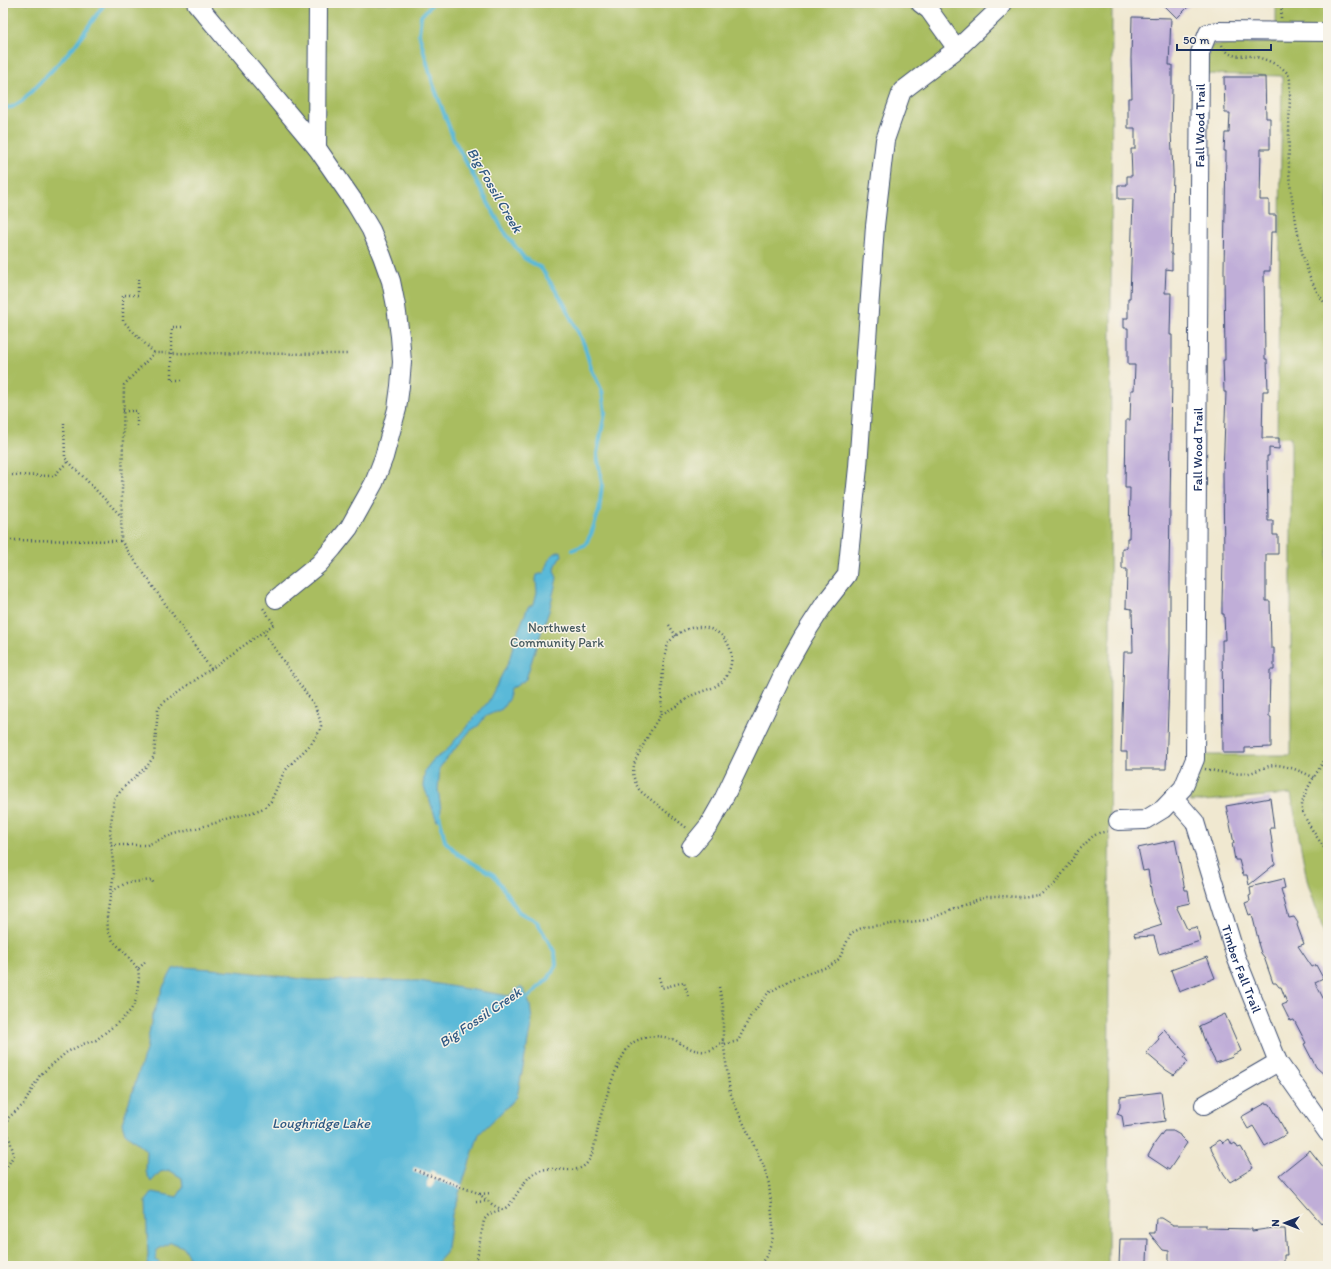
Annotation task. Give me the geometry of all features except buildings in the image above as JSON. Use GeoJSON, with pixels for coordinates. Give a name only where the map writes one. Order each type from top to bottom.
{"type":"FeatureCollection","features":[{"type":"Feature","properties":{"kind":"street"},"geometry":{"type":"LineString","coordinates":[[196,3],[317,148],[358,208],[371,230],[382,256],[396,306],[402,362],[400,386],[397,409],[384,457],[374,483],[349,528],[333,548],[319,564],[269,603]]}},
{"type":"Feature","properties":{"kind":"street"},"geometry":{"type":"LineString","coordinates":[[317,148],[318,3]]}},
{"type":"Feature","properties":{"kind":"street"},"geometry":{"type":"LineString","coordinates":[[920,3],[929,10],[957,49]]}},
{"type":"Feature","properties":{"kind":"street"},"geometry":{"type":"LineString","coordinates":[[691,847],[709,825],[722,802],[803,636],[847,575],[858,467],[875,226],[885,140],[902,91],[957,49],[999,9],[1002,3]]}},
{"type":"Feature","properties":{"kind":"street"},"geometry":{"type":"LineString","coordinates":[[1213,32],[1286,26],[1328,32]]}},
{"type":"Feature","properties":{"kind":"street","name":"Fall Wood Trail"},"geometry":{"type":"LineString","coordinates":[[1117,826],[1145,820],[1163,809],[1183,788],[1196,759],[1200,52],[1213,32]]}},
{"type":"Feature","properties":{"kind":"street","name":"Timber Fall Trail"},"geometry":{"type":"LineString","coordinates":[[1174,798],[1196,822],[1236,957],[1278,1062],[1328,1133]]}},
{"type":"Feature","properties":{"kind":"street"},"geometry":{"type":"LineString","coordinates":[[1204,1105],[1278,1062]]}},
{"type":"Feature","properties":{"kind":"path"},"geometry":{"type":"LineString","coordinates":[[1282,3],[1286,26]]}},
{"type":"Feature","properties":{"kind":"path"},"geometry":{"type":"LineString","coordinates":[[1213,32],[1229,54],[1237,57],[1251,56],[1265,59],[1281,67],[1288,73],[1290,81],[1289,170],[1291,194],[1300,245],[1308,276],[1328,307]]}},
{"type":"Feature","properties":{"kind":"path"},"geometry":{"type":"LineString","coordinates":[[138,279],[138,295],[123,295],[123,321],[154,353],[349,354]]}},
{"type":"Feature","properties":{"kind":"path"},"geometry":{"type":"LineString","coordinates":[[182,380],[172,380],[172,327],[183,327]]}},
{"type":"Feature","properties":{"kind":"path"},"geometry":{"type":"LineString","coordinates":[[154,353],[124,385],[121,541],[211,669]]}},
{"type":"Feature","properties":{"kind":"path"},"geometry":{"type":"LineString","coordinates":[[123,411],[137,411],[137,426]]}},
{"type":"Feature","properties":{"kind":"path"},"geometry":{"type":"LineString","coordinates":[[64,423],[65,458],[122,517]]}},
{"type":"Feature","properties":{"kind":"path"},"geometry":{"type":"LineString","coordinates":[[12,475],[54,476],[68,461]]}},
{"type":"Feature","properties":{"kind":"path"},"geometry":{"type":"LineString","coordinates":[[3,540],[121,541]]}},
{"type":"Feature","properties":{"kind":"path"},"geometry":{"type":"LineString","coordinates":[[3,1173],[14,1155],[6,1126],[8,1118],[24,1104],[40,1075],[67,1052],[83,1044],[96,1040],[131,1010],[136,1000],[139,977],[138,969],[113,941],[108,932],[108,916],[114,872],[110,832],[114,799],[125,786],[148,765],[154,756],[158,709],[163,703],[274,624],[269,603]]}},
{"type":"Feature","properties":{"kind":"path"},"geometry":{"type":"LineString","coordinates":[[669,625],[676,636]]}},
{"type":"Feature","properties":{"kind":"path"},"geometry":{"type":"LineString","coordinates":[[661,715],[663,666],[669,642],[682,632],[692,628],[706,627],[714,630],[724,638],[731,651],[730,667],[724,680],[714,687],[693,695],[661,715],[636,758],[633,766],[633,777],[640,791],[688,829],[688,839],[691,847]]}},
{"type":"Feature","properties":{"kind":"path"},"geometry":{"type":"LineString","coordinates":[[111,845],[147,845],[171,835],[245,815],[264,808],[271,800],[284,772],[316,738],[321,726],[319,713],[263,632]]}},
{"type":"Feature","properties":{"kind":"path"},"geometry":{"type":"LineString","coordinates":[[1328,755],[1306,791],[1302,804],[1302,812],[1328,853]]}},
{"type":"Feature","properties":{"kind":"path"},"geometry":{"type":"LineString","coordinates":[[1192,766],[1237,774],[1250,773],[1266,766],[1278,765],[1291,767],[1314,778]]}},
{"type":"Feature","properties":{"kind":"path"},"geometry":{"type":"LineString","coordinates":[[724,1044],[738,1041],[750,1017],[768,993],[792,979],[830,966],[839,959],[851,933],[864,927],[927,920],[986,896],[1019,897],[1040,895],[1056,883],[1078,852],[1093,836],[1117,826]]}},
{"type":"Feature","properties":{"kind":"path"},"geometry":{"type":"LineString","coordinates":[[112,892],[126,883],[131,882],[152,880],[154,885]]}},
{"type":"Feature","properties":{"kind":"path"},"geometry":{"type":"LineString","coordinates":[[138,969],[145,962]]}},
{"type":"Feature","properties":{"kind":"path"},"geometry":{"type":"LineString","coordinates":[[659,977],[662,988],[684,982],[688,996]]}},
{"type":"Feature","properties":{"kind":"path"},"geometry":{"type":"LineString","coordinates":[[719,987],[723,1006],[723,1040],[730,1092],[764,1167],[770,1184],[773,1237],[767,1255],[759,1266]]}},
{"type":"Feature","properties":{"kind":"path"},"geometry":{"type":"LineString","coordinates":[[478,1266],[477,1257],[484,1220],[492,1212],[496,1210],[503,1210],[514,1200],[533,1173],[547,1169],[575,1170],[582,1168],[587,1164],[594,1146],[600,1119],[620,1059],[629,1045],[648,1036],[662,1036],[674,1039],[694,1050],[707,1052],[718,1046],[723,1040]]}},
{"type":"Feature","properties":{"kind":"path"},"geometry":{"type":"LineString","coordinates":[[415,1170],[479,1194],[493,1205],[503,1210]]}},
{"type":"Feature","properties":{"kind":"path"},"geometry":{"type":"LineString","coordinates":[[479,1194],[492,1193]]}},
{"type":"Feature","properties":{"kind":"path"},"geometry":{"type":"LineString","coordinates":[[476,1202],[488,1200]]}},
{"type":"Feature","properties":{"kind":"green space","name":"Northwest Community Park"},"geometry":{"type":"Polygon","coordinates":[[[3,3],[1112,3],[1108,1266],[3,1266],[3,3]]]}},
{"type":"Feature","properties":{"kind":"green space"},"geometry":{"type":"Polygon","coordinates":[[[1276,3],[1328,3],[1328,946],[1307,880],[1291,794],[1191,802],[1189,795],[1200,772],[1204,755],[1291,755],[1291,437],[1277,438],[1282,76],[1207,74],[1208,59],[1212,45],[1276,42],[1276,3]]]}},
{"type":"Feature","properties":{"kind":"water"},"geometry":{"type":"Polygon","coordinates":[[[561,551],[562,556],[559,558],[554,571],[557,578],[549,611],[526,679],[510,688],[509,698],[502,709],[486,716],[478,726],[470,731],[440,767],[438,789],[441,810],[437,821],[423,785],[425,770],[433,760],[444,753],[488,702],[509,661],[516,636],[528,607],[534,604],[537,592],[537,575],[544,573],[551,557],[557,552],[561,551]]]}},
{"type":"Feature","properties":{"kind":"water","name":"Loughridge Lake"},"geometry":{"type":"Polygon","coordinates":[[[184,967],[236,971],[310,980],[419,981],[509,996],[521,986],[530,1005],[532,1021],[517,1097],[479,1134],[452,1214],[446,1253],[435,1266],[192,1266],[183,1247],[171,1242],[157,1250],[156,1260],[163,1266],[147,1266],[146,1201],[153,1192],[177,1197],[183,1188],[182,1178],[169,1170],[160,1172],[151,1182],[146,1172],[147,1151],[125,1133],[122,1123],[146,1050],[152,1017],[164,985],[173,969],[184,967]]]}},
{"type":"Feature","properties":{"kind":"pier"},"geometry":{"type":"Polygon","coordinates":[[[414,1167],[430,1173],[431,1170],[436,1173],[435,1174],[462,1185],[462,1187],[461,1189],[435,1180],[432,1188],[427,1187],[429,1177],[413,1172],[414,1167]]]}},
{"type":"Feature","properties":{"kind":"waterway"},"geometry":{"type":"LineString","coordinates":[[3,108],[12,107],[22,101],[76,44],[105,3]]}},
{"type":"Feature","properties":{"kind":"waterway","name":"Big Fossil Creek"},"geometry":{"type":"LineString","coordinates":[[433,3],[421,16],[419,34],[433,84],[454,140],[503,230],[524,258],[541,268],[563,302],[584,344],[591,368],[602,391],[605,413],[597,454],[602,484],[599,511],[591,534],[585,545],[572,550]]}},
{"type":"Feature","properties":{"kind":"waterway","name":"Big Fossil Creek"},"geometry":{"type":"LineString","coordinates":[[438,810],[445,841],[459,855],[494,875],[519,912],[537,922],[555,953],[556,965],[549,978],[524,1001]]}}]}
